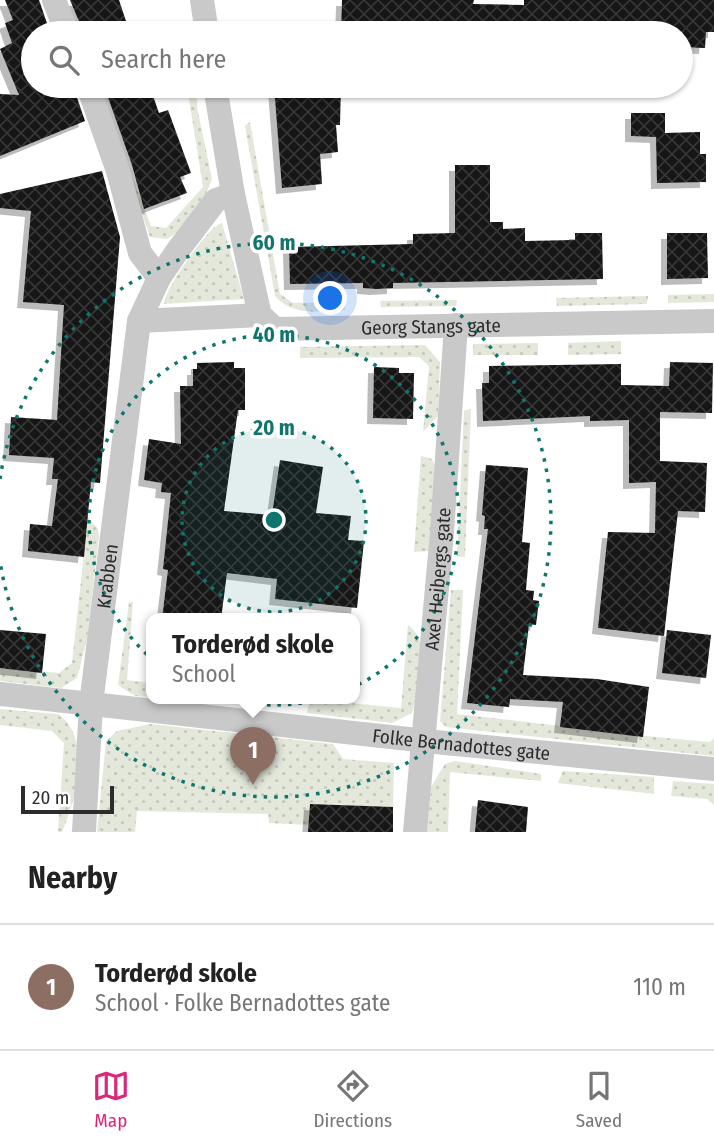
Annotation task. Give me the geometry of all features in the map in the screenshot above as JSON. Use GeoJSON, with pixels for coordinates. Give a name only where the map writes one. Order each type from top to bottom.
{"type":"FeatureCollection","features":[{"type":"Feature","properties":{"kind":"street"},"geometry":{"type":"LineString","coordinates":[[54,0],[62,21]]}},
{"type":"Feature","properties":{"kind":"street"},"geometry":{"type":"LineString","coordinates":[[202,0],[205,21]]}},
{"type":"Feature","properties":{"kind":"street"},"geometry":{"type":"LineString","coordinates":[[92,98],[118,171],[141,253],[159,278]]}},
{"type":"Feature","properties":{"kind":"street"},"geometry":{"type":"LineString","coordinates":[[139,321],[260,315],[233,194],[217,98]]}},
{"type":"Feature","properties":{"kind":"street","name":"Krabben"},"geometry":{"type":"LineString","coordinates":[[84,832],[91,704],[139,321],[159,278],[216,200],[233,194]]}},
{"type":"Feature","properties":{"kind":"street","name":"Georg Stangs gate"},"geometry":{"type":"LineString","coordinates":[[260,315],[275,329],[714,321]]}},
{"type":"Feature","properties":{"kind":"street","name":"Axel Heibergs gate"},"geometry":{"type":"LineString","coordinates":[[415,832],[442,532],[456,325]]}},
{"type":"Feature","properties":{"kind":"street","name":"Folke Bernadottes gate"},"geometry":{"type":"LineString","coordinates":[[0,694],[714,769]]}},
{"type":"Feature","properties":{"kind":"shaded area"},"geometry":{"type":"Polygon","coordinates":[[[102,98],[151,226],[166,228],[203,187],[189,98],[197,98],[212,179],[206,194],[179,231],[167,239],[150,237],[102,98]]]}},
{"type":"Feature","properties":{"kind":"shaded area"},"geometry":{"type":"Polygon","coordinates":[[[250,122],[280,294],[293,303],[345,302],[345,310],[298,310],[282,303],[275,296],[245,126],[250,122]]]}},
{"type":"Feature","properties":{"kind":"shaded area"},"geometry":{"type":"Polygon","coordinates":[[[222,223],[244,299],[164,304],[171,286],[188,259],[207,235],[222,223]]]}},
{"type":"Feature","properties":{"kind":"shaded area"},"geometry":{"type":"Polygon","coordinates":[[[714,294],[714,302],[668,303],[668,295],[714,294]]]}},
{"type":"Feature","properties":{"kind":"shaded area"},"geometry":{"type":"Polygon","coordinates":[[[648,296],[647,304],[557,306],[556,298],[648,296]]]}},
{"type":"Feature","properties":{"kind":"shaded area"},"geometry":{"type":"Polygon","coordinates":[[[457,300],[456,306],[381,307],[380,301],[457,300]]]}},
{"type":"Feature","properties":{"kind":"shaded area"},"geometry":{"type":"Polygon","coordinates":[[[621,341],[621,354],[568,355],[568,343],[621,341]]]}},
{"type":"Feature","properties":{"kind":"shaded area"},"geometry":{"type":"Polygon","coordinates":[[[538,343],[538,355],[473,355],[473,344],[538,343]]]}},
{"type":"Feature","properties":{"kind":"shaded area"},"geometry":{"type":"Polygon","coordinates":[[[425,345],[440,362],[438,416],[423,432],[429,366],[419,357],[300,358],[300,347],[425,345]]]}},
{"type":"Feature","properties":{"kind":"shaded area"},"geometry":{"type":"Polygon","coordinates":[[[471,409],[465,557],[457,556],[464,411],[471,409]]]}},
{"type":"Feature","properties":{"kind":"shaded area"},"geometry":{"type":"Polygon","coordinates":[[[421,456],[432,459],[435,466],[430,551],[414,552],[421,456]]]}},
{"type":"Feature","properties":{"kind":"shaded area"},"geometry":{"type":"Polygon","coordinates":[[[88,517],[98,529],[99,537],[87,640],[77,678],[61,688],[0,681],[0,668],[59,673],[72,663],[88,517]]]}},
{"type":"Feature","properties":{"kind":"shaded area"},"geometry":{"type":"Polygon","coordinates":[[[451,590],[463,590],[457,714],[710,742],[714,738],[714,756],[446,727],[440,721],[451,590]]]}},
{"type":"Feature","properties":{"kind":"shaded area"},"geometry":{"type":"Polygon","coordinates":[[[129,602],[133,602],[127,680],[146,682],[146,697],[135,696],[118,685],[129,602]]]}},
{"type":"Feature","properties":{"kind":"shaded area"},"geometry":{"type":"Polygon","coordinates":[[[408,625],[420,642],[422,653],[421,679],[412,713],[392,723],[307,713],[309,704],[360,704],[401,708],[408,625]]]}},
{"type":"Feature","properties":{"kind":"shaded area"},"geometry":{"type":"Polygon","coordinates":[[[0,709],[58,714],[69,725],[75,738],[78,770],[72,804],[62,832],[58,832],[64,743],[52,731],[0,725],[0,709]]]}},
{"type":"Feature","properties":{"kind":"shaded area"},"geometry":{"type":"Polygon","coordinates":[[[150,724],[333,744],[343,759],[394,763],[393,807],[374,807],[348,832],[349,805],[310,804],[309,825],[269,823],[268,814],[137,811],[135,832],[97,832],[106,741],[117,731],[150,724]]]}},
{"type":"Feature","properties":{"kind":"shaded area"},"geometry":{"type":"Polygon","coordinates":[[[455,761],[541,774],[541,781],[450,772],[448,832],[427,832],[431,787],[445,764],[455,761]]]}},
{"type":"Feature","properties":{"kind":"shaded area"},"geometry":{"type":"Polygon","coordinates":[[[563,771],[654,777],[654,794],[558,783],[563,771]]]}},
{"type":"Feature","properties":{"kind":"shaded area"},"geometry":{"type":"Polygon","coordinates":[[[673,781],[714,784],[714,805],[707,799],[671,796],[673,781]]]}},
{"type":"Feature","properties":{"kind":"building"},"geometry":{"type":"Polygon","coordinates":[[[5,0],[39,0],[46,21],[21,21],[21,98],[77,98],[85,121],[0,156],[0,94],[19,95],[0,49],[12,43],[5,23],[13,20],[5,0]]]}},
{"type":"Feature","properties":{"kind":"building"},"geometry":{"type":"Polygon","coordinates":[[[70,0],[119,0],[126,21],[79,21],[70,0]]]}},
{"type":"Feature","properties":{"kind":"building"},"geometry":{"type":"Polygon","coordinates":[[[342,0],[474,0],[473,4],[524,5],[524,0],[714,0],[714,32],[706,32],[705,48],[693,48],[693,21],[341,21],[342,0]]]}},
{"type":"Feature","properties":{"kind":"building"},"geometry":{"type":"Polygon","coordinates":[[[108,98],[154,98],[159,113],[168,110],[191,173],[180,177],[187,193],[144,209],[108,98]]]}},
{"type":"Feature","properties":{"kind":"building"},"geometry":{"type":"Polygon","coordinates":[[[275,98],[341,98],[340,125],[336,125],[338,152],[320,154],[322,184],[282,188],[275,98]]]}},
{"type":"Feature","properties":{"kind":"building"},"geometry":{"type":"Polygon","coordinates":[[[631,113],[665,113],[665,133],[700,132],[700,154],[706,154],[706,182],[657,183],[656,137],[631,136],[631,113]]]}},
{"type":"Feature","properties":{"kind":"building"},"geometry":{"type":"Polygon","coordinates":[[[455,165],[490,165],[490,222],[503,222],[503,229],[525,228],[525,241],[575,240],[575,233],[602,233],[603,279],[393,283],[393,288],[376,289],[363,288],[363,283],[290,284],[289,247],[413,244],[413,234],[455,233],[455,165]]]}},
{"type":"Feature","properties":{"kind":"building"},"geometry":{"type":"Polygon","coordinates":[[[102,171],[120,237],[100,483],[91,482],[84,557],[28,551],[30,524],[52,526],[58,479],[52,479],[54,458],[9,455],[11,417],[57,420],[64,305],[23,302],[31,211],[0,208],[0,194],[102,171]]]}},
{"type":"Feature","properties":{"kind":"building"},"geometry":{"type":"Polygon","coordinates":[[[667,233],[707,233],[708,278],[667,279],[667,233]]]}},
{"type":"Feature","properties":{"kind":"building"},"geometry":{"type":"Polygon","coordinates":[[[234,362],[234,368],[245,368],[245,410],[238,410],[224,511],[272,515],[280,460],[323,467],[316,513],[351,516],[348,540],[364,541],[357,608],[275,599],[277,579],[227,573],[222,613],[163,613],[168,570],[163,569],[171,493],[161,492],[162,483],[144,480],[149,439],[181,444],[180,386],[193,386],[193,369],[197,369],[197,363],[234,362]]]}},
{"type":"Feature","properties":{"kind":"building"},"geometry":{"type":"Polygon","coordinates":[[[670,362],[713,363],[712,413],[660,412],[660,461],[707,463],[705,512],[678,511],[664,636],[598,628],[608,532],[655,533],[656,482],[629,483],[629,420],[590,421],[590,416],[483,421],[482,383],[489,383],[489,366],[621,364],[621,385],[669,386],[670,362]]]}},
{"type":"Feature","properties":{"kind":"building"},"geometry":{"type":"Polygon","coordinates":[[[374,367],[399,368],[399,373],[414,373],[413,419],[373,418],[374,367]]]}},
{"type":"Feature","properties":{"kind":"building"},"geometry":{"type":"Polygon","coordinates":[[[486,465],[528,468],[522,542],[530,543],[526,590],[534,591],[533,600],[539,601],[536,625],[529,624],[523,675],[597,679],[649,687],[643,737],[560,727],[563,702],[510,699],[509,707],[467,703],[488,529],[484,529],[485,516],[482,515],[486,465]]]}},
{"type":"Feature","properties":{"kind":"building"},"geometry":{"type":"Polygon","coordinates":[[[0,630],[46,634],[42,673],[0,668],[0,630]]]}},
{"type":"Feature","properties":{"kind":"building"},"geometry":{"type":"Polygon","coordinates":[[[667,630],[711,635],[706,678],[662,673],[667,630]]]}},
{"type":"Feature","properties":{"kind":"building"},"geometry":{"type":"Polygon","coordinates":[[[478,800],[528,807],[526,832],[475,832],[478,800]]]}},
{"type":"Feature","properties":{"kind":"building"},"geometry":{"type":"Polygon","coordinates":[[[310,804],[393,807],[393,832],[308,832],[310,804]]]}},
{"type":"Feature","properties":{"kind":"place","name":"Torderød skole"},"geometry":{"type":"Point","coordinates":[253,785]}}]}
